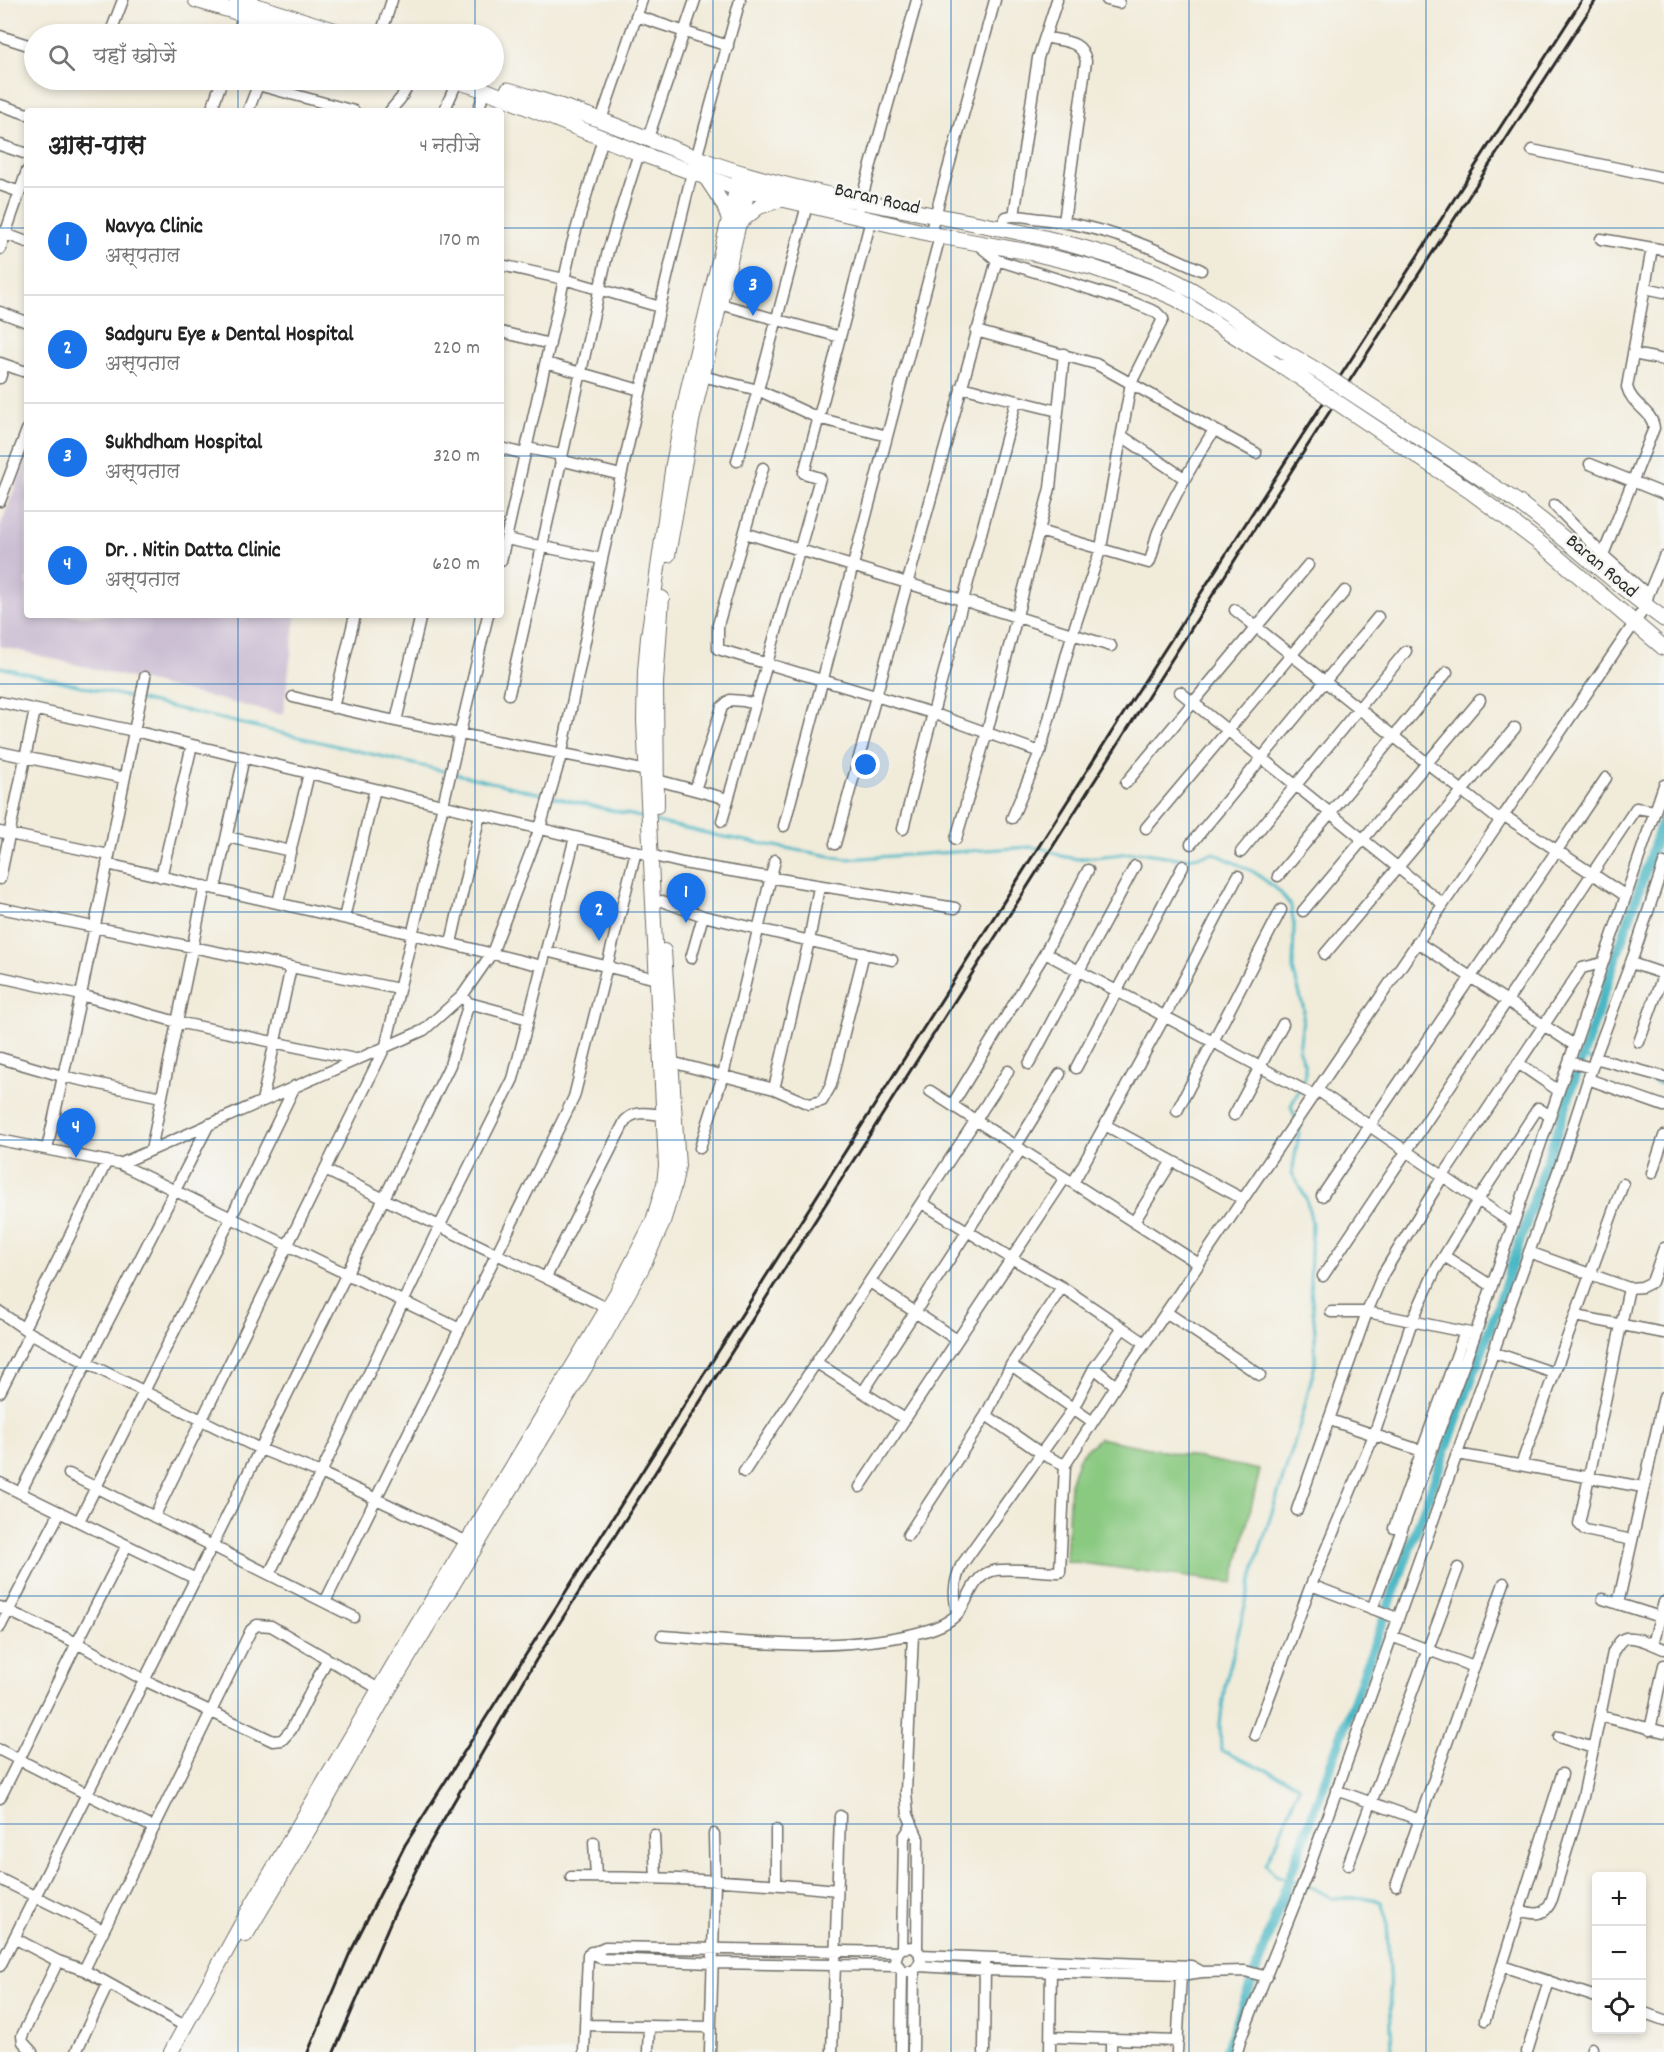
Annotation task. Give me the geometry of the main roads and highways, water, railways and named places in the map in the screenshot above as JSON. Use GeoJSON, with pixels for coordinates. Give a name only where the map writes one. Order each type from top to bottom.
{"type":"FeatureCollection","features":[{"type":"Feature","properties":{"kind":"main road"},"geometry":{"type":"LineString","coordinates":[[196,0],[266,24]]}},
{"type":"Feature","properties":{"kind":"main road"},"geometry":{"type":"LineString","coordinates":[[237,0],[314,24]]}},
{"type":"Feature","properties":{"kind":"main road","name":"Baran Road"},"geometry":{"type":"LineString","coordinates":[[494,90],[639,153],[699,175],[862,200],[1000,228],[1065,244],[1154,271],[1209,301],[1520,503],[1647,601],[1664,620]]}},
{"type":"Feature","properties":{"kind":"main road","name":"Baran Road"},"geometry":{"type":"LineString","coordinates":[[500,90],[601,120],[697,157],[783,200],[935,235],[1091,267],[1176,298],[1430,464],[1509,520],[1550,551],[1664,648]]}},
{"type":"Feature","properties":{"kind":"waterway"},"geometry":{"type":"LineString","coordinates":[[0,667],[644,818]]}},
{"type":"Feature","properties":{"kind":"waterway"},"geometry":{"type":"LineString","coordinates":[[1226,2052],[1497,1309],[1664,816]]}},
{"type":"Feature","properties":{"kind":"waterway"},"geometry":{"type":"LineString","coordinates":[[653,821],[719,836],[847,859],[1031,847],[1077,859],[1140,852],[1183,859],[1214,853],[1254,872],[1279,891],[1291,906],[1294,925],[1293,969],[1304,1010],[1299,1050],[1305,1066],[1302,1085]]}},
{"type":"Feature","properties":{"kind":"waterway"},"geometry":{"type":"LineString","coordinates":[[1582,1057],[1592,1061]]}},
{"type":"Feature","properties":{"kind":"waterway"},"geometry":{"type":"LineString","coordinates":[[1624,1071],[1664,1085]]}},
{"type":"Feature","properties":{"kind":"waterway"},"geometry":{"type":"LineString","coordinates":[[1295,1117],[1291,1106],[1299,1090]]}},
{"type":"Feature","properties":{"kind":"waterway"},"geometry":{"type":"LineString","coordinates":[[1298,1123],[1300,1128],[1292,1173],[1306,1198],[1312,1223],[1310,1281],[1315,1331],[1315,1364],[1300,1425],[1257,1559],[1225,1685],[1220,1724],[1221,1750],[1299,1786],[1266,1864],[1275,1875],[1314,1888],[1331,1898],[1374,1899],[1381,1902],[1387,1921],[1392,2052]]}},
{"type":"Feature","properties":{"kind":"railway"},"geometry":{"type":"LineString","coordinates":[[308,2052],[349,1955],[405,1845],[1093,761],[1582,0]]}},
{"type":"Feature","properties":{"kind":"railway"},"geometry":{"type":"LineString","coordinates":[[334,2052],[393,1916],[427,1848],[536,1660],[1299,459],[1596,0]]}},
{"type":"Feature","properties":{"kind":"place","name":"Sukhdham Hospital"},"geometry":{"type":"Point","coordinates":[753,316]}},
{"type":"Feature","properties":{"kind":"place","name":"Navya Clinic"},"geometry":{"type":"Point","coordinates":[686,923]}},
{"type":"Feature","properties":{"kind":"place","name":"Sadguru Eye & Dental Hospital"},"geometry":{"type":"Point","coordinates":[599,941]}},
{"type":"Feature","properties":{"kind":"place","name":"Dr. . Nitin Datta Clinic"},"geometry":{"type":"Point","coordinates":[76,1158]}}]}
